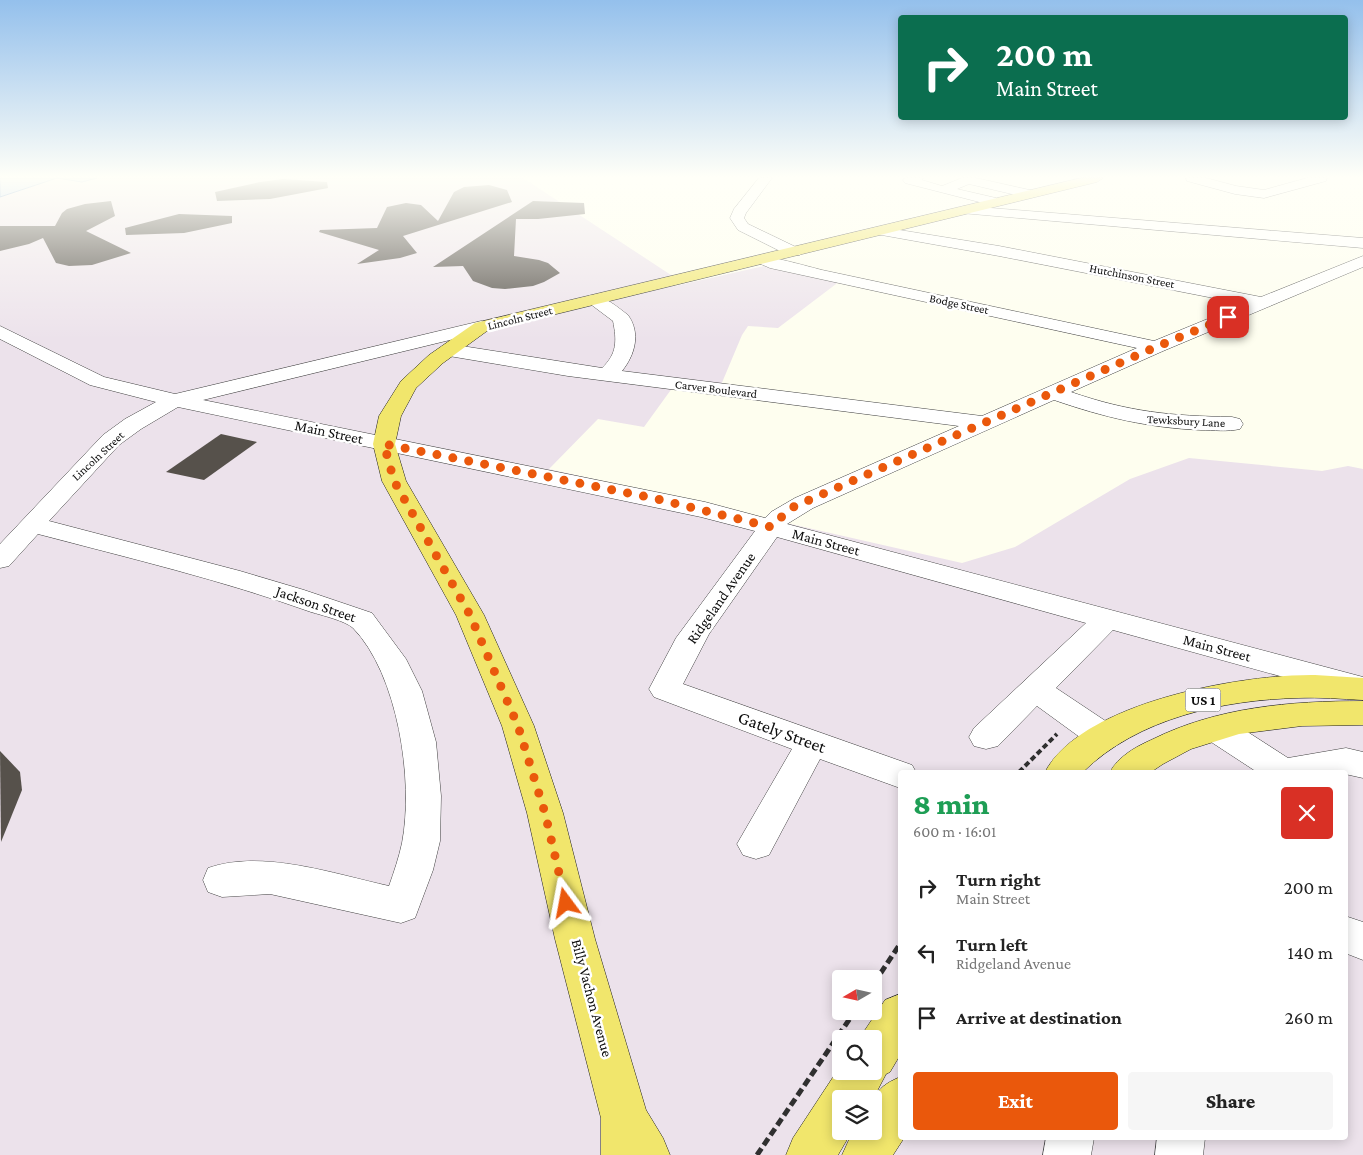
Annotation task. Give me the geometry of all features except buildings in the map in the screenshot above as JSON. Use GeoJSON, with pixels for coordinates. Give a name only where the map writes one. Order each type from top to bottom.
{"type":"FeatureCollection","features":[{"type":"Feature","properties":{"kind":"main road","name":"Lincoln Street"},"geometry":{"type":"LineString","coordinates":[[481,327],[873,232]]}},
{"type":"Feature","properties":{"kind":"main road","name":"Billy Vachon Avenue"},"geometry":{"type":"LineString","coordinates":[[481,327],[420,372],[404,392],[390,416],[384,444],[394,481],[470,615],[518,726],[545,813],[575,939],[632,1143]]}},
{"type":"Feature","properties":{"kind":"main road","name":"US 1"},"geometry":{"type":"LineString","coordinates":[[1064,770],[1104,737],[1125,726],[1180,705],[1233,693],[1288,687],[1324,686],[1363,689]]}},
{"type":"Feature","properties":{"kind":"main road","name":"US 1"},"geometry":{"type":"LineString","coordinates":[[1130,770],[1160,750],[1192,736],[1252,720],[1327,712],[1363,712]]}},
{"type":"Feature","properties":{"kind":"main road"},"geometry":{"type":"LineString","coordinates":[[882,1043],[898,1018]]}},
{"type":"Feature","properties":{"kind":"main road"},"geometry":{"type":"LineString","coordinates":[[866,1155],[898,1103]]}},
{"type":"Feature","properties":{"kind":"main road"},"geometry":{"type":"LineString","coordinates":[[810,1155],[832,1120]]}},
{"type":"Feature","properties":{"kind":"street"},"geometry":{"type":"LineString","coordinates":[[753,232],[794,252]]}},
{"type":"Feature","properties":{"kind":"street","name":"Hutchinson Street"},"geometry":{"type":"LineString","coordinates":[[892,232],[1009,252],[1264,302]]}},
{"type":"Feature","properties":{"kind":"street"},"geometry":{"type":"LineString","coordinates":[[1222,232],[1363,244]]}},
{"type":"Feature","properties":{"kind":"street","name":"Bodge Street"},"geometry":{"type":"LineString","coordinates":[[762,259],[770,263],[822,275],[1156,347]]}},
{"type":"Feature","properties":{"kind":"street","name":"Ridgeland Avenue"},"geometry":{"type":"LineString","coordinates":[[664,689],[698,628],[771,527],[791,508],[1156,347],[1291,289],[1363,261]]}},
{"type":"Feature","properties":{"kind":"street"},"geometry":{"type":"LineString","coordinates":[[594,300],[622,319],[627,343],[620,363],[607,375]]}},
{"type":"Feature","properties":{"kind":"street","name":"Lincoln Street"},"geometry":{"type":"LineString","coordinates":[[0,560],[111,440],[133,424],[175,400],[481,327]]}},
{"type":"Feature","properties":{"kind":"street","name":"Main Street"},"geometry":{"type":"LineString","coordinates":[[0,332],[98,381],[136,392],[653,498],[771,527],[1363,689]]}},
{"type":"Feature","properties":{"kind":"street"},"geometry":{"type":"LineString","coordinates":[[0,353],[28,347]]}},
{"type":"Feature","properties":{"kind":"street","name":"Carver Boulevard"},"geometry":{"type":"LineString","coordinates":[[449,350],[504,361],[984,423]]}},
{"type":"Feature","properties":{"kind":"street","name":"Tewksbury Lane"},"geometry":{"type":"LineString","coordinates":[[1054,393],[1105,410],[1143,419],[1164,422],[1232,424]]}},
{"type":"Feature","properties":{"kind":"street","name":"Jackson Street"},"geometry":{"type":"LineString","coordinates":[[32,524],[239,580],[294,596],[362,620],[391,659],[406,691],[418,742],[423,796],[421,841],[414,870],[400,906],[270,876],[222,880]]}},
{"type":"Feature","properties":{"kind":"street"},"geometry":{"type":"LineString","coordinates":[[986,737],[1108,618]]}},
{"type":"Feature","properties":{"kind":"street","name":"Gately Street"},"geometry":{"type":"LineString","coordinates":[[664,689],[898,774]]}},
{"type":"Feature","properties":{"kind":"street"},"geometry":{"type":"LineString","coordinates":[[1036,689],[1104,737]]}},
{"type":"Feature","properties":{"kind":"street"},"geometry":{"type":"LineString","coordinates":[[1217,729],[1279,770]]}},
{"type":"Feature","properties":{"kind":"street"},"geometry":{"type":"LineString","coordinates":[[756,844],[812,743]]}},
{"type":"Feature","properties":{"kind":"street"},"geometry":{"type":"LineString","coordinates":[[1298,770],[1346,761],[1363,764]]}},
{"type":"Feature","properties":{"kind":"street"},"geometry":{"type":"LineString","coordinates":[[1348,935],[1363,941]]}},
{"type":"Feature","properties":{"kind":"street"},"geometry":{"type":"LineString","coordinates":[[1067,1155],[1070,1140]]}},
{"type":"Feature","properties":{"kind":"street"},"geometry":{"type":"LineString","coordinates":[[1179,1155],[1181,1140]]}},
{"type":"Feature","properties":{"kind":"path"},"geometry":{"type":"LineString","coordinates":[[882,971],[898,947]]}},
{"type":"Feature","properties":{"kind":"path"},"geometry":{"type":"LineString","coordinates":[[757,1155],[848,1020]]}},
{"type":"Feature","properties":{"kind":"shaded area"},"geometry":{"type":"Polygon","coordinates":[[[0,232],[605,232],[671,275],[675,286],[764,266],[840,281],[778,328],[748,326],[742,335],[721,385],[678,380],[644,427],[598,419],[549,469],[962,563],[1015,547],[1130,479],[1189,458],[1322,471],[1348,466],[1363,469],[1363,1155],[0,1155],[0,232]]]}},
{"type":"Feature","properties":{"kind":"route"},"geometry":{"type":"LineString","coordinates":[[566,903],[545,813],[518,726],[470,615],[394,481],[384,444],[653,498],[771,527],[791,508],[1228,317]]}}]}
